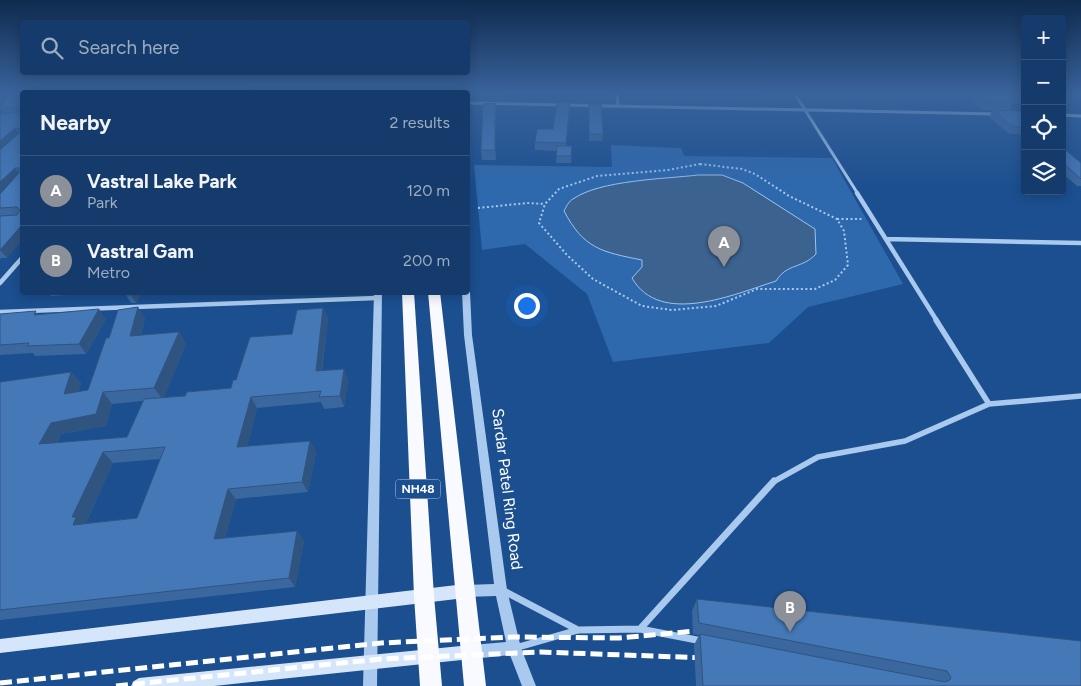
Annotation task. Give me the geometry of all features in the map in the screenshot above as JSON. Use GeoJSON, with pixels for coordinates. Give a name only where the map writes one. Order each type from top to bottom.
{"type":"FeatureCollection","features":[{"type":"Feature","properties":{"kind":"highway","name":"NH48"},"geometry":{"type":"LineString","coordinates":[[408,295],[424,596],[431,686]]}},
{"type":"Feature","properties":{"kind":"highway","name":"NH48"},"geometry":{"type":"LineString","coordinates":[[434,295],[475,686]]}},
{"type":"Feature","properties":{"kind":"main road"},"geometry":{"type":"LineString","coordinates":[[0,646],[465,591]]}},
{"type":"Feature","properties":{"kind":"main road"},"geometry":{"type":"LineString","coordinates":[[139,686],[471,652]]}},
{"type":"Feature","properties":{"kind":"street"},"geometry":{"type":"LineString","coordinates":[[816,126],[989,404]]}},
{"type":"Feature","properties":{"kind":"street"},"geometry":{"type":"LineString","coordinates":[[886,239],[1081,243]]}},
{"type":"Feature","properties":{"kind":"street"},"geometry":{"type":"LineString","coordinates":[[0,283],[20,260]]}},
{"type":"Feature","properties":{"kind":"street"},"geometry":{"type":"LineString","coordinates":[[0,312],[378,295],[370,686]]}},
{"type":"Feature","properties":{"kind":"street","name":"Sardar Patel Ring Road"},"geometry":{"type":"LineString","coordinates":[[466,295],[468,335],[501,590],[514,648],[529,686]]}},
{"type":"Feature","properties":{"kind":"street"},"geometry":{"type":"LineString","coordinates":[[640,629],[776,479],[818,457],[905,441],[989,404],[1081,396]]}},
{"type":"Feature","properties":{"kind":"street"},"geometry":{"type":"LineString","coordinates":[[465,591],[501,590],[578,630]]}},
{"type":"Feature","properties":{"kind":"street"},"geometry":{"type":"LineString","coordinates":[[471,652],[514,648],[578,630],[640,629],[708,642]]}},
{"type":"Feature","properties":{"kind":"path"},"geometry":{"type":"LineString","coordinates":[[837,219],[844,231],[848,265],[835,280],[815,289],[757,289],[716,306],[672,310],[642,306],[593,279],[567,255],[539,223],[545,204],[559,189],[597,176],[668,170],[700,164],[742,169],[755,174],[789,196],[837,219],[867,218]]}},
{"type":"Feature","properties":{"kind":"path"},"geometry":{"type":"LineString","coordinates":[[478,208],[527,203],[545,204]]}},
{"type":"Feature","properties":{"kind":"shaded area"},"geometry":{"type":"Polygon","coordinates":[[[611,145],[681,148],[684,156],[832,158],[903,284],[808,307],[769,343],[613,362],[587,294],[525,244],[482,250],[474,165],[612,167],[611,145]]]}},
{"type":"Feature","properties":{"kind":"shaded area"},"geometry":{"type":"Polygon","coordinates":[[[698,175],[722,175],[743,183],[815,229],[816,254],[811,259],[785,271],[776,281],[740,293],[699,303],[679,304],[661,301],[645,293],[632,278],[642,267],[642,260],[596,247],[579,234],[564,211],[572,200],[599,188],[633,181],[698,175]]]}},
{"type":"Feature","properties":{"kind":"building"},"geometry":{"type":"Polygon","coordinates":[[[0,126],[20,126],[20,129],[15,128],[0,141],[0,126]]]}},
{"type":"Feature","properties":{"kind":"building"},"geometry":{"type":"Polygon","coordinates":[[[482,126],[495,126],[495,150],[481,150],[482,126]]]}},
{"type":"Feature","properties":{"kind":"building"},"geometry":{"type":"Polygon","coordinates":[[[553,126],[568,126],[566,143],[535,142],[537,129],[553,129],[553,126]]]}},
{"type":"Feature","properties":{"kind":"building"},"geometry":{"type":"Polygon","coordinates":[[[589,126],[602,126],[603,134],[589,134],[589,126]]]}},
{"type":"Feature","properties":{"kind":"building"},"geometry":{"type":"Polygon","coordinates":[[[20,129],[20,210],[17,207],[0,208],[0,194],[19,173],[19,168],[15,168],[0,182],[0,150],[19,133],[20,129]]]}},
{"type":"Feature","properties":{"kind":"building"},"geometry":{"type":"Polygon","coordinates":[[[557,146],[572,146],[571,156],[556,156],[557,146]]]}},
{"type":"Feature","properties":{"kind":"building"},"geometry":{"type":"Polygon","coordinates":[[[1066,150],[1081,163],[1081,179],[1066,166],[1066,150]]]}},
{"type":"Feature","properties":{"kind":"building"},"geometry":{"type":"Polygon","coordinates":[[[20,210],[20,227],[0,250],[0,216],[17,215],[20,210]]]}},
{"type":"Feature","properties":{"kind":"building"},"geometry":{"type":"Polygon","coordinates":[[[138,307],[130,336],[179,332],[154,388],[103,392],[96,414],[51,423],[39,444],[127,437],[144,399],[185,396],[187,392],[231,388],[233,380],[236,380],[250,337],[292,334],[297,310],[323,308],[316,371],[344,369],[340,396],[319,397],[321,391],[251,397],[237,447],[310,441],[302,482],[228,489],[214,539],[297,531],[289,578],[0,610],[0,382],[71,372],[64,394],[88,390],[118,310],[138,307]],[[165,447],[103,452],[72,517],[76,517],[73,525],[137,518],[165,447]]]}},
{"type":"Feature","properties":{"kind":"building"},"geometry":{"type":"Polygon","coordinates":[[[99,309],[79,344],[27,346],[29,343],[0,345],[0,314],[36,311],[34,315],[99,309]]]}},
{"type":"Feature","properties":{"kind":"building"},"geometry":{"type":"Polygon","coordinates":[[[697,599],[1081,641],[1081,686],[703,686],[700,634],[945,682],[950,680],[951,677],[947,671],[699,623],[697,599]]]}},
{"type":"Feature","properties":{"kind":"railway"},"geometry":{"type":"LineString","coordinates":[[0,683],[381,643],[513,637],[619,638],[706,630]]}},
{"type":"Feature","properties":{"kind":"railway"},"geometry":{"type":"LineString","coordinates":[[116,686],[381,659],[540,652],[708,658]]}},
{"type":"Feature","properties":{"kind":"place","name":"Vastral Lake Park"},"geometry":{"type":"Point","coordinates":[724,267]}},
{"type":"Feature","properties":{"kind":"place","name":"Vastral Gam"},"geometry":{"type":"Point","coordinates":[790,632]}}]}
